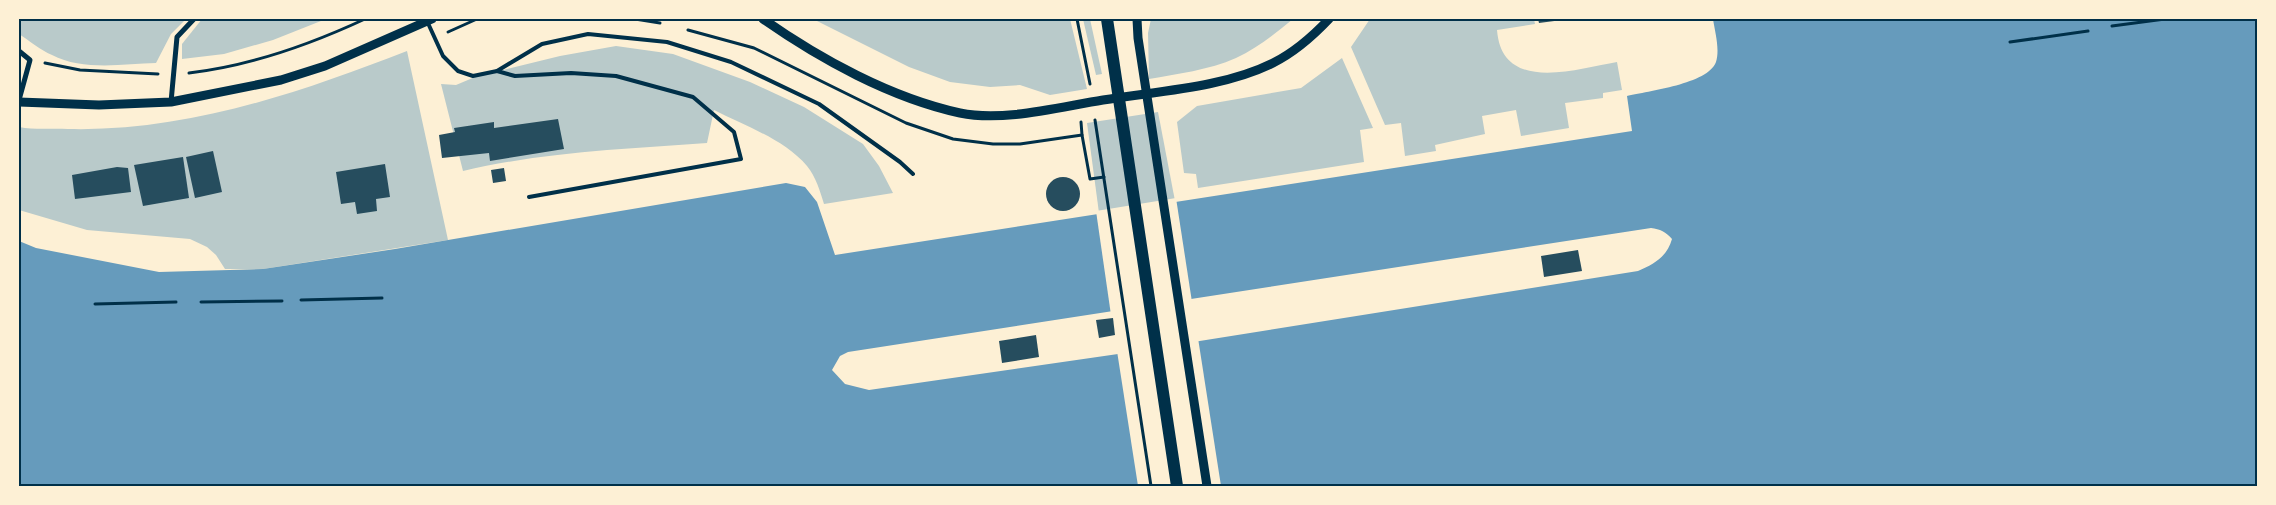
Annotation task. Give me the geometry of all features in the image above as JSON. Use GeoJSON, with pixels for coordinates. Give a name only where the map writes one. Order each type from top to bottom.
{"type":"FeatureCollection","features":[{"type":"Feature","properties":{"kind":"main road"},"geometry":{"type":"LineString","coordinates":[[1107,19],[1177,486]]}},
{"type":"Feature","properties":{"kind":"street"},"geometry":{"type":"LineString","coordinates":[[171,102],[177,37],[194,19]]}},
{"type":"Feature","properties":{"kind":"street"},"geometry":{"type":"LineString","coordinates":[[763,19],[804,47],[909,99],[961,114],[990,116],[1214,82],[1251,72],[1297,50],[1329,19]]}},
{"type":"Feature","properties":{"kind":"street"},"geometry":{"type":"LineString","coordinates":[[1137,19],[1138,38],[1207,486]]}},
{"type":"Feature","properties":{"kind":"street"},"geometry":{"type":"LineString","coordinates":[[19,52],[30,60],[19,101],[99,105],[171,102],[281,80],[326,66],[429,20]]}},
{"type":"Feature","properties":{"kind":"lane"},"geometry":{"type":"LineString","coordinates":[[429,20],[443,56],[458,71],[473,76],[497,71],[542,44],[588,34],[667,42],[731,62],[819,104],[900,162],[913,174]]}},
{"type":"Feature","properties":{"kind":"lane"},"geometry":{"type":"LineString","coordinates":[[497,71],[515,76],[572,73],[616,76],[693,97],[734,132],[741,159],[528,198]]}},
{"type":"Feature","properties":{"kind":"path"},"geometry":{"type":"LineString","coordinates":[[30,60],[80,70],[173,75],[225,69],[281,53],[332,34],[365,19]]}},
{"type":"Feature","properties":{"kind":"path"},"geometry":{"type":"LineString","coordinates":[[435,38],[478,19]]}},
{"type":"Feature","properties":{"kind":"path"},"geometry":{"type":"LineString","coordinates":[[1077,19],[1084,46]]}},
{"type":"Feature","properties":{"kind":"path"},"geometry":{"type":"LineString","coordinates":[[2112,26],[2165,19]]}},
{"type":"Feature","properties":{"kind":"path"},"geometry":{"type":"LineString","coordinates":[[2010,42],[2088,31]]}},
{"type":"Feature","properties":{"kind":"path"},"geometry":{"type":"LineString","coordinates":[[1082,135],[1090,179],[1104,177],[1151,486]]}},
{"type":"Feature","properties":{"kind":"path"},"geometry":{"type":"LineString","coordinates":[[301,300],[382,298]]}},
{"type":"Feature","properties":{"kind":"path"},"geometry":{"type":"LineString","coordinates":[[201,302],[282,301]]}},
{"type":"Feature","properties":{"kind":"path"},"geometry":{"type":"LineString","coordinates":[[95,304],[176,302]]}},
{"type":"Feature","properties":{"kind":"shaded area"},"geometry":{"type":"Polygon","coordinates":[[[19,19],[186,19],[171,34],[156,63],[89,65],[64,60],[39,48],[19,34],[19,19]]]}},
{"type":"Feature","properties":{"kind":"shaded area"},"geometry":{"type":"Polygon","coordinates":[[[202,19],[326,19],[273,40],[224,54],[182,59],[182,44],[202,19]]]}},
{"type":"Feature","properties":{"kind":"shaded area"},"geometry":{"type":"Polygon","coordinates":[[[813,19],[1070,19],[1087,89],[1050,95],[1020,85],[990,87],[950,82],[909,67],[813,19]]]}},
{"type":"Feature","properties":{"kind":"shaded area"},"geometry":{"type":"Polygon","coordinates":[[[1083,19],[1090,19],[1102,74],[1096,75],[1083,19]]]}},
{"type":"Feature","properties":{"kind":"shaded area"},"geometry":{"type":"Polygon","coordinates":[[[1151,19],[1293,19],[1266,40],[1236,58],[1204,69],[1149,79],[1148,33],[1151,19]]]}},
{"type":"Feature","properties":{"kind":"shaded area"},"geometry":{"type":"Polygon","coordinates":[[[1370,19],[1534,19],[1535,24],[1497,30],[1502,50],[1512,63],[1526,70],[1544,73],[1582,69],[1617,62],[1622,90],[1603,93],[1603,98],[1565,103],[1569,128],[1521,136],[1516,110],[1482,116],[1485,134],[1435,145],[1436,151],[1405,156],[1401,123],[1385,125],[1351,47],[1370,19]]]}},
{"type":"Feature","properties":{"kind":"shaded area"},"geometry":{"type":"Polygon","coordinates":[[[616,46],[673,54],[750,82],[804,107],[863,144],[879,166],[893,193],[824,204],[813,175],[798,156],[764,134],[714,110],[707,143],[554,155],[463,171],[441,84],[456,85],[475,77],[560,56],[616,46]]]}},
{"type":"Feature","properties":{"kind":"shaded area"},"geometry":{"type":"Polygon","coordinates":[[[407,51],[448,240],[263,269],[225,269],[216,255],[207,247],[190,239],[87,230],[19,210],[19,127],[37,129],[112,128],[198,117],[283,95],[407,51]]]}},
{"type":"Feature","properties":{"kind":"shaded area"},"geometry":{"type":"Polygon","coordinates":[[[1342,58],[1373,128],[1360,130],[1364,162],[1198,188],[1196,174],[1184,173],[1177,122],[1197,106],[1301,88],[1342,58]]]}},
{"type":"Feature","properties":{"kind":"shaded area"},"geometry":{"type":"Polygon","coordinates":[[[1158,112],[1175,201],[1099,213],[1087,123],[1158,112]]]}},
{"type":"Feature","properties":{"kind":"water"},"geometry":{"type":"Polygon","coordinates":[[[1713,19],[2257,19],[2257,486],[19,486],[19,241],[36,248],[159,272],[263,269],[395,249],[786,183],[805,187],[817,202],[835,255],[1632,131],[1627,96],[1690,81],[1711,70],[1716,62],[1718,52],[1713,19]],[[1654,228],[848,352],[840,356],[832,370],[845,384],[869,390],[1118,354],[1638,271],[1659,259],[1670,245],[1672,239],[1663,231],[1654,228]]]}},
{"type":"Feature","properties":{"kind":"pier"},"geometry":{"type":"Polygon","coordinates":[[[1176,198],[1192,302],[1111,315],[1096,211],[1176,198]]]}},
{"type":"Feature","properties":{"kind":"pier"},"geometry":{"type":"Polygon","coordinates":[[[1198,338],[1221,486],[1138,486],[1117,351],[1198,338]]]}},
{"type":"Feature","properties":{"kind":"building"},"geometry":{"type":"Polygon","coordinates":[[[1538,19],[1562,19],[1562,20],[1539,23],[1538,19]]]}},
{"type":"Feature","properties":{"kind":"building"},"geometry":{"type":"Polygon","coordinates":[[[558,119],[564,149],[490,161],[489,153],[442,158],[439,135],[455,132],[454,128],[494,122],[494,128],[558,119]]]}},
{"type":"Feature","properties":{"kind":"building"},"geometry":{"type":"Polygon","coordinates":[[[213,151],[222,192],[195,198],[186,157],[213,151]]]}},
{"type":"Feature","properties":{"kind":"building"},"geometry":{"type":"Polygon","coordinates":[[[183,157],[189,198],[143,206],[134,165],[183,157]]]}},
{"type":"Feature","properties":{"kind":"building"},"geometry":{"type":"Polygon","coordinates":[[[385,164],[390,197],[376,199],[377,211],[357,214],[355,202],[341,204],[336,172],[385,164]]]}},
{"type":"Feature","properties":{"kind":"building"},"geometry":{"type":"Polygon","coordinates":[[[117,167],[128,168],[131,192],[75,199],[72,175],[117,167]]]}},
{"type":"Feature","properties":{"kind":"building"},"geometry":{"type":"Polygon","coordinates":[[[504,168],[506,181],[493,183],[491,170],[504,168]]]}},
{"type":"Feature","properties":{"kind":"building"},"geometry":{"type":"Polygon","coordinates":[[[1063,177],[1075,182],[1080,194],[1075,206],[1063,211],[1051,206],[1046,194],[1051,182],[1063,177]]]}},
{"type":"Feature","properties":{"kind":"building"},"geometry":{"type":"Polygon","coordinates":[[[1578,250],[1582,271],[1544,277],[1541,256],[1578,250]]]}},
{"type":"Feature","properties":{"kind":"building"},"geometry":{"type":"Polygon","coordinates":[[[1113,318],[1115,335],[1099,338],[1096,320],[1113,318]]]}},
{"type":"Feature","properties":{"kind":"building"},"geometry":{"type":"Polygon","coordinates":[[[1036,335],[1039,357],[1002,363],[999,341],[1036,335]]]}}]}
